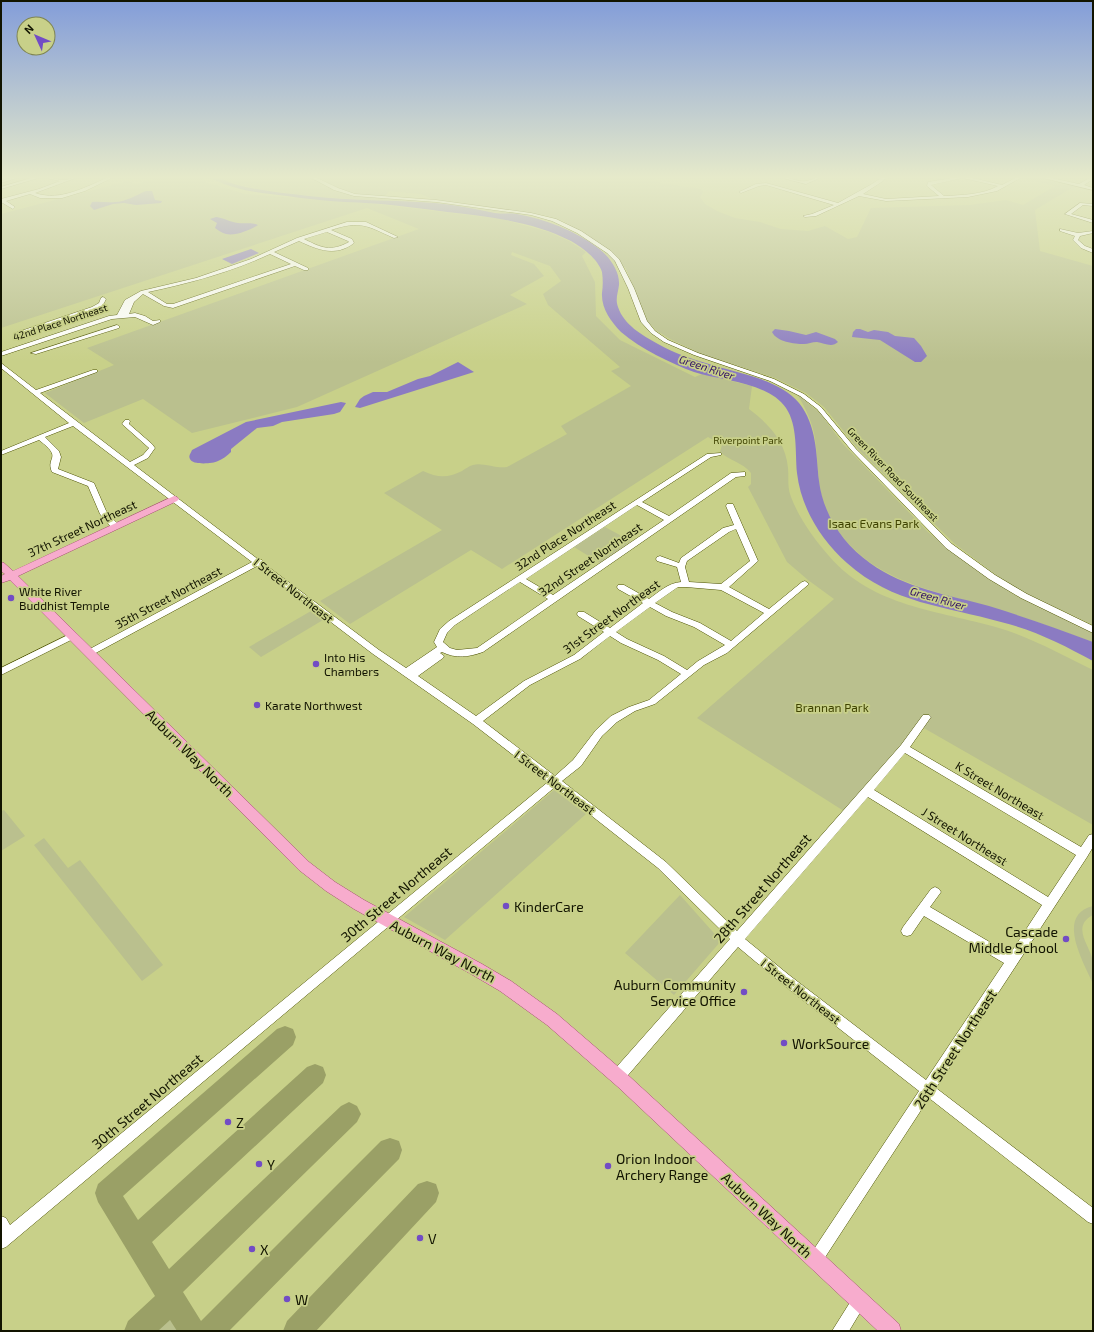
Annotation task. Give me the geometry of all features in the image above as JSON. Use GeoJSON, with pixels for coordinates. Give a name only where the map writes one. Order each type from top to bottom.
{"type":"FeatureCollection","features":[{"type":"Feature","properties":{"kind":"main road","name":"37th Street Northeast"},"geometry":{"type":"LineString","coordinates":[[1,580],[174,499]]}},
{"type":"Feature","properties":{"kind":"main road","name":"Auburn Way North"},"geometry":{"type":"LineString","coordinates":[[1,565],[304,866],[340,894],[387,921],[472,965],[510,989],[548,1016],[618,1076],[892,1331]]}},
{"type":"Feature","properties":{"kind":"street"},"geometry":{"type":"LineString","coordinates":[[143,292],[198,279],[253,260],[299,239],[322,250],[330,251],[352,243],[346,238]]}},
{"type":"Feature","properties":{"kind":"street","name":"Green River Road Southeast"},"geometry":{"type":"LineString","coordinates":[[589,238],[613,256],[631,288],[644,322],[653,332],[666,341],[691,352],[772,380],[802,395],[820,408],[854,450],[933,530],[955,550],[992,577],[1024,596],[1093,630]]}},
{"type":"Feature","properties":{"kind":"street"},"geometry":{"type":"LineString","coordinates":[[1077,238],[1083,247],[1093,251]]}},
{"type":"Feature","properties":{"kind":"street"},"geometry":{"type":"LineString","coordinates":[[270,252],[306,269]]}},
{"type":"Feature","properties":{"kind":"street"},"geometry":{"type":"LineString","coordinates":[[143,292],[168,306],[177,305],[295,264]]}},
{"type":"Feature","properties":{"kind":"street","name":"42nd Place Northeast"},"geometry":{"type":"LineString","coordinates":[[1,352],[70,329],[124,314],[132,301],[143,292]]}},
{"type":"Feature","properties":{"kind":"street"},"geometry":{"type":"LineString","coordinates":[[18,333],[97,307],[103,302],[103,299]]}},
{"type":"Feature","properties":{"kind":"street"},"geometry":{"type":"LineString","coordinates":[[57,320],[82,338]]}},
{"type":"Feature","properties":{"kind":"street"},"geometry":{"type":"LineString","coordinates":[[34,353],[118,328]]}},
{"type":"Feature","properties":{"kind":"street","name":"I Street Northeast"},"geometry":{"type":"LineString","coordinates":[[1,365],[35,394],[376,652],[476,721],[662,865],[737,939],[928,1090],[1093,1217]]}},
{"type":"Feature","properties":{"kind":"street"},"geometry":{"type":"LineString","coordinates":[[35,394],[95,371]]}},
{"type":"Feature","properties":{"kind":"street"},"geometry":{"type":"LineString","coordinates":[[126,421],[127,426],[152,448],[149,455],[145,458],[129,465]]}},
{"type":"Feature","properties":{"kind":"street"},"geometry":{"type":"LineString","coordinates":[[1,453],[74,423]]}},
{"type":"Feature","properties":{"kind":"street"},"geometry":{"type":"LineString","coordinates":[[40,437],[56,452],[57,456],[54,467],[55,470],[91,485],[104,514],[116,526]]}},
{"type":"Feature","properties":{"kind":"street","name":"32nd Place Northeast"},"geometry":{"type":"LineString","coordinates":[[445,649],[439,642],[439,639],[446,628],[709,455],[719,454]]}},
{"type":"Feature","properties":{"kind":"street","name":"32nd Street Northeast"},"geometry":{"type":"LineString","coordinates":[[445,649],[456,654],[464,654],[480,650],[734,475],[742,474]]}},
{"type":"Feature","properties":{"kind":"street"},"geometry":{"type":"LineString","coordinates":[[637,502],[669,519]]}},
{"type":"Feature","properties":{"kind":"street"},"geometry":{"type":"LineString","coordinates":[[723,587],[753,562],[752,556],[730,506]]}},
{"type":"Feature","properties":{"kind":"street"},"geometry":{"type":"LineString","coordinates":[[739,526],[731,527],[724,531],[685,559],[681,566],[686,584],[723,587],[770,613]]}},
{"type":"Feature","properties":{"kind":"street"},"geometry":{"type":"LineString","coordinates":[[660,559],[681,566]]}},
{"type":"Feature","properties":{"kind":"street","name":"35th Street Northeast"},"geometry":{"type":"LineString","coordinates":[[89,653],[259,562]]}},
{"type":"Feature","properties":{"kind":"street"},"geometry":{"type":"LineString","coordinates":[[520,578],[553,599]]}},
{"type":"Feature","properties":{"kind":"street","name":"31st Street Northeast"},"geometry":{"type":"LineString","coordinates":[[476,721],[523,686],[570,661],[672,587],[686,584]]}},
{"type":"Feature","properties":{"kind":"street","name":"30th Street Northeast"},"geometry":{"type":"LineString","coordinates":[[5,1239],[577,763],[599,733],[614,719],[632,709],[652,702],[701,663],[732,645],[805,584]]}},
{"type":"Feature","properties":{"kind":"street"},"geometry":{"type":"LineString","coordinates":[[621,587],[669,614],[697,625],[732,645]]}},
{"type":"Feature","properties":{"kind":"street"},"geometry":{"type":"LineString","coordinates":[[581,614],[633,646],[661,658],[687,674]]}},
{"type":"Feature","properties":{"kind":"street"},"geometry":{"type":"LineString","coordinates":[[1,672],[72,636]]}},
{"type":"Feature","properties":{"kind":"street"},"geometry":{"type":"LineString","coordinates":[[409,674],[445,649]]}},
{"type":"Feature","properties":{"kind":"street","name":"28th Street Northeast"},"geometry":{"type":"LineString","coordinates":[[618,1076],[904,748],[926,717]]}},
{"type":"Feature","properties":{"kind":"street","name":"K Street Northeast"},"geometry":{"type":"LineString","coordinates":[[904,748],[1083,854]]}},
{"type":"Feature","properties":{"kind":"street","name":"J Street Northeast"},"geometry":{"type":"LineString","coordinates":[[867,791],[1050,904]]}},
{"type":"Feature","properties":{"kind":"street","name":"26th Street Northeast"},"geometry":{"type":"LineString","coordinates":[[815,1260],[1093,838]]}},
{"type":"Feature","properties":{"kind":"street"},"geometry":{"type":"LineString","coordinates":[[907,931],[935,892]]}},
{"type":"Feature","properties":{"kind":"street"},"geometry":{"type":"LineString","coordinates":[[923,909],[1012,962]]}},
{"type":"Feature","properties":{"kind":"street"},"geometry":{"type":"LineString","coordinates":[[1,1223],[5,1239]]}},
{"type":"Feature","properties":{"kind":"street"},"geometry":{"type":"LineString","coordinates":[[840,1331],[859,1301]]}},
{"type":"Feature","properties":{"kind":"green space"},"geometry":{"type":"Polygon","coordinates":[[[1,238],[275,238],[1,328],[1,238]]]}},
{"type":"Feature","properties":{"kind":"green space"},"geometry":{"type":"Polygon","coordinates":[[[393,238],[563,238],[569,241],[586,252],[582,256],[595,282],[596,316],[620,340],[695,377],[702,374],[752,386],[749,409],[763,420],[775,434],[784,450],[787,459],[790,493],[798,513],[818,543],[846,573],[865,586],[886,596],[930,611],[1011,632],[1047,647],[1093,670],[1093,825],[922,727],[847,813],[697,718],[834,599],[787,562],[748,487],[751,484],[751,473],[744,466],[720,452],[722,445],[708,437],[502,569],[471,550],[350,624],[320,601],[442,530],[384,493],[423,471],[433,475],[447,476],[477,464],[507,467],[567,434],[561,426],[631,386],[611,371],[620,367],[548,305],[543,294],[561,281],[550,266],[512,252],[511,255],[534,264],[544,276],[510,295],[527,304],[297,407],[192,433],[143,399],[84,423],[45,393],[114,365],[87,348],[393,238]]]}},
{"type":"Feature","properties":{"kind":"green space"},"geometry":{"type":"Polygon","coordinates":[[[590,238],[1038,238],[1040,251],[1093,266],[1093,625],[1027,594],[996,575],[955,544],[859,450],[824,407],[806,393],[775,378],[699,353],[657,331],[648,322],[625,267],[621,269],[590,238]]]}},
{"type":"Feature","properties":{"kind":"green space","name":"Isaac Evans Park"},"geometry":{"type":"Polygon","coordinates":[[[797,394],[820,413],[843,444],[928,532],[980,573],[1015,595],[1093,633],[1093,642],[1016,615],[920,587],[878,568],[860,554],[843,537],[829,516],[825,507],[820,488],[814,433],[808,415],[797,394]]]}},
{"type":"Feature","properties":{"kind":"green space"},"geometry":{"type":"Polygon","coordinates":[[[605,527],[631,541],[600,563],[574,547],[605,527]]]}},
{"type":"Feature","properties":{"kind":"green space"},"geometry":{"type":"Polygon","coordinates":[[[311,611],[323,620],[261,657],[249,647],[311,611]]]}},
{"type":"Feature","properties":{"kind":"green space"},"geometry":{"type":"Polygon","coordinates":[[[554,790],[586,814],[445,940],[404,917],[554,790]]]}},
{"type":"Feature","properties":{"kind":"green space"},"geometry":{"type":"Polygon","coordinates":[[[4,810],[25,836],[1,851],[1,811],[4,810]]]}},
{"type":"Feature","properties":{"kind":"green space"},"geometry":{"type":"Polygon","coordinates":[[[44,838],[68,868],[80,860],[163,965],[142,981],[34,845],[44,838]]]}},
{"type":"Feature","properties":{"kind":"green space"},"geometry":{"type":"Polygon","coordinates":[[[680,895],[721,941],[674,995],[625,953],[680,895]]]}},
{"type":"Feature","properties":{"kind":"green space"},"geometry":{"type":"Polygon","coordinates":[[[1093,906],[1093,915],[1086,920],[1082,931],[1093,962],[1093,984],[1079,952],[1075,940],[1074,929],[1076,919],[1082,911],[1093,906]]]}},
{"type":"Feature","properties":{"kind":"green space"},"geometry":{"type":"Polygon","coordinates":[[[172,1312],[188,1331],[145,1331],[172,1312]]]}},
{"type":"Feature","properties":{"kind":"water","name":"Green River"},"geometry":{"type":"Polygon","coordinates":[[[565,238],[583,238],[602,251],[613,264],[619,280],[617,304],[625,319],[634,329],[658,344],[683,356],[769,382],[791,395],[799,403],[809,421],[815,440],[819,481],[825,505],[843,537],[860,555],[883,572],[912,585],[989,606],[1093,642],[1093,661],[1060,644],[1025,629],[920,602],[901,595],[865,577],[847,563],[821,534],[803,499],[797,473],[794,431],[790,415],[786,408],[778,399],[756,388],[694,372],[675,364],[637,344],[621,332],[607,314],[603,304],[603,277],[600,267],[589,254],[565,238]]]}},
{"type":"Feature","properties":{"kind":"water"},"geometry":{"type":"Polygon","coordinates":[[[251,249],[259,253],[232,264],[222,259],[251,249]]]}},
{"type":"Feature","properties":{"kind":"water"},"geometry":{"type":"Polygon","coordinates":[[[775,329],[806,335],[816,332],[835,339],[838,342],[833,345],[817,342],[804,344],[791,343],[774,335],[772,332],[775,329]]]}},
{"type":"Feature","properties":{"kind":"water"},"geometry":{"type":"Polygon","coordinates":[[[856,329],[868,332],[874,330],[888,332],[895,336],[914,338],[927,356],[921,362],[915,362],[880,340],[852,337],[853,332],[856,329]]]}},
{"type":"Feature","properties":{"kind":"water"},"geometry":{"type":"Polygon","coordinates":[[[458,362],[474,372],[360,408],[355,407],[360,399],[373,392],[387,392],[418,379],[430,376],[458,362]]]}},
{"type":"Feature","properties":{"kind":"water"},"geometry":{"type":"Polygon","coordinates":[[[341,402],[346,403],[340,412],[334,414],[282,422],[273,426],[257,428],[231,449],[231,452],[228,455],[218,461],[198,463],[189,458],[192,450],[246,422],[341,402]]]}},
{"type":"Feature","properties":{"kind":"taxiway"},"geometry":{"type":"LineString","coordinates":[[166,1290],[107,1193],[285,1037]]}},
{"type":"Feature","properties":{"kind":"taxiway"},"geometry":{"type":"LineString","coordinates":[[136,1239],[315,1075]]}},
{"type":"Feature","properties":{"kind":"taxiway"},"geometry":{"type":"LineString","coordinates":[[166,1290],[349,1114]]}},
{"type":"Feature","properties":{"kind":"taxiway"},"geometry":{"type":"LineString","coordinates":[[210,1331],[390,1150]]}},
{"type":"Feature","properties":{"kind":"taxiway"},"geometry":{"type":"LineString","coordinates":[[297,1331],[427,1193]]}},
{"type":"Feature","properties":{"kind":"taxiway"},"geometry":{"type":"LineString","coordinates":[[166,1290],[192,1331]]}},
{"type":"Feature","properties":{"kind":"taxiway"},"geometry":{"type":"LineString","coordinates":[[138,1331],[172,1299]]}},
{"type":"Feature","properties":{"kind":"place","name":"White River Buddhist Temple"},"geometry":{"type":"Point","coordinates":[11,598]}},
{"type":"Feature","properties":{"kind":"place","name":"Into His Chambers"},"geometry":{"type":"Point","coordinates":[316,664]}},
{"type":"Feature","properties":{"kind":"place","name":"Karate Northwest"},"geometry":{"type":"Point","coordinates":[257,705]}},
{"type":"Feature","properties":{"kind":"place","name":"KinderCare"},"geometry":{"type":"Point","coordinates":[506,906]}},
{"type":"Feature","properties":{"kind":"place","name":"Cascade Middle School"},"geometry":{"type":"Point","coordinates":[1066,939]}},
{"type":"Feature","properties":{"kind":"place","name":"Auburn Community Service Office"},"geometry":{"type":"Point","coordinates":[744,992]}},
{"type":"Feature","properties":{"kind":"place","name":"WorkSource"},"geometry":{"type":"Point","coordinates":[784,1043]}},
{"type":"Feature","properties":{"kind":"place","name":"Z"},"geometry":{"type":"Point","coordinates":[228,1122]}},
{"type":"Feature","properties":{"kind":"place","name":"Y"},"geometry":{"type":"Point","coordinates":[259,1164]}},
{"type":"Feature","properties":{"kind":"place","name":"Orion Indoor Archery Range"},"geometry":{"type":"Point","coordinates":[608,1166]}},
{"type":"Feature","properties":{"kind":"place","name":"V"},"geometry":{"type":"Point","coordinates":[420,1238]}},
{"type":"Feature","properties":{"kind":"place","name":"X"},"geometry":{"type":"Point","coordinates":[252,1249]}},
{"type":"Feature","properties":{"kind":"place","name":"W"},"geometry":{"type":"Point","coordinates":[287,1299]}},
{"type":"Feature","properties":{"kind":"park label","name":"Riverpoint Park"},"geometry":{"type":"Point","coordinates":[748,440]}},
{"type":"Feature","properties":{"kind":"park label","name":"Brannan Park"},"geometry":{"type":"Point","coordinates":[832,707]}}]}
